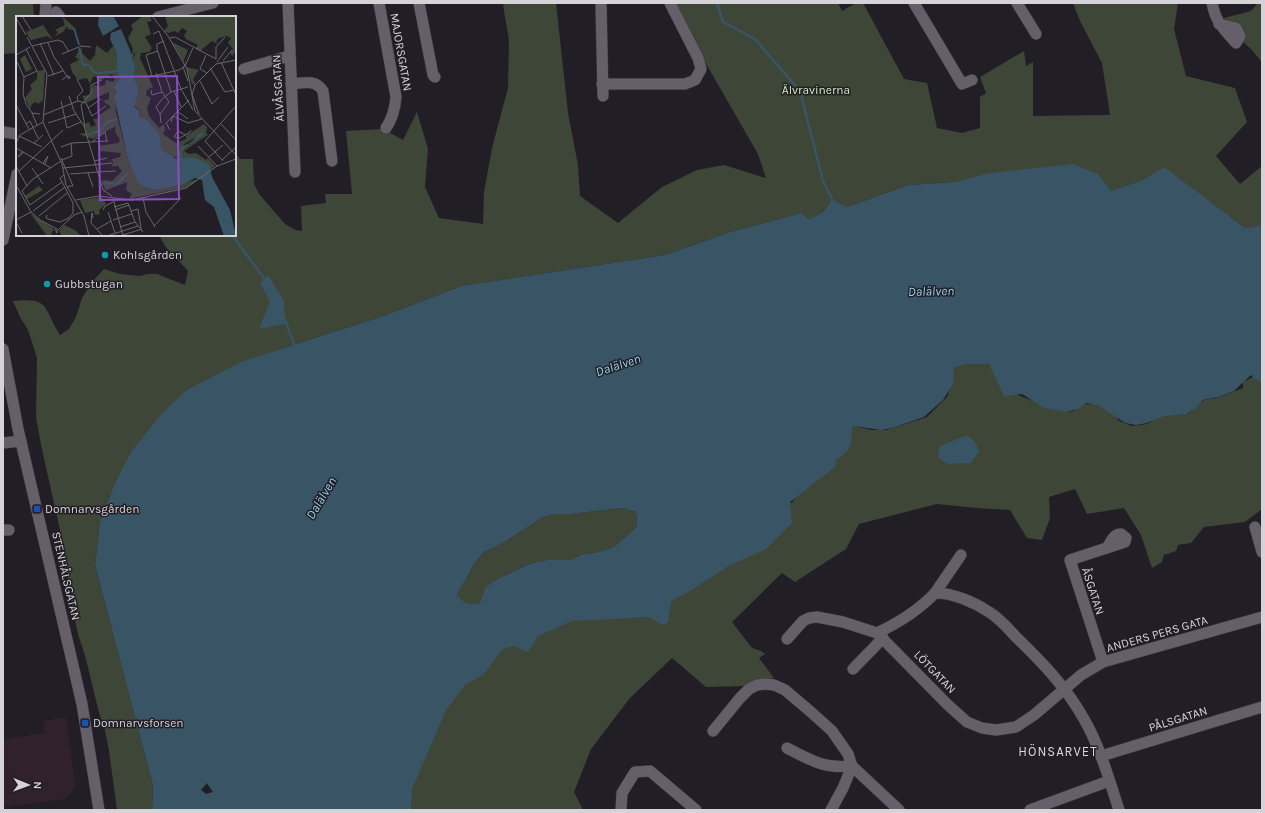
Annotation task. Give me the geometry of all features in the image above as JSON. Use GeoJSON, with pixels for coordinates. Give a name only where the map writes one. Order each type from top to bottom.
{"type":"FeatureCollection","features":[{"type":"Feature","properties":{"kind":"street"},"geometry":{"type":"LineString","coordinates":[[45,16],[46,3]]}},
{"type":"Feature","properties":{"kind":"street"},"geometry":{"type":"LineString","coordinates":[[162,16],[212,3]]}},
{"type":"Feature","properties":{"kind":"street","name":"ÄLVÅSGATAN"},"geometry":{"type":"LineString","coordinates":[[288,3],[295,172]]}},
{"type":"Feature","properties":{"kind":"street","name":"MAJORSGATAN"},"geometry":{"type":"LineString","coordinates":[[379,3],[396,97],[395,109],[391,121],[386,128]]}},
{"type":"Feature","properties":{"kind":"street"},"geometry":{"type":"LineString","coordinates":[[419,3],[433,76],[435,77]]}},
{"type":"Feature","properties":{"kind":"street"},"geometry":{"type":"LineString","coordinates":[[601,3],[603,90],[685,84],[696,80],[702,69],[670,3]]}},
{"type":"Feature","properties":{"kind":"street"},"geometry":{"type":"LineString","coordinates":[[914,3],[962,84],[972,80]]}},
{"type":"Feature","properties":{"kind":"street"},"geometry":{"type":"LineString","coordinates":[[1018,3],[1036,34]]}},
{"type":"Feature","properties":{"kind":"street"},"geometry":{"type":"LineString","coordinates":[[1212,3],[1215,16],[1219,24],[1236,28],[1240,36],[1236,43]]}},
{"type":"Feature","properties":{"kind":"street"},"geometry":{"type":"LineString","coordinates":[[244,69],[289,56]]}},
{"type":"Feature","properties":{"kind":"street"},"geometry":{"type":"LineString","coordinates":[[291,84],[312,83],[319,85],[323,92],[332,161]]}},
{"type":"Feature","properties":{"kind":"street"},"geometry":{"type":"LineString","coordinates":[[3,132],[16,134]]}},
{"type":"Feature","properties":{"kind":"street"},"geometry":{"type":"LineString","coordinates":[[3,240],[16,179]]}},
{"type":"Feature","properties":{"kind":"street","name":"STENHÅLSGATAN"},"geometry":{"type":"LineString","coordinates":[[3,349],[18,428],[82,704],[99,810]]}},
{"type":"Feature","properties":{"kind":"street"},"geometry":{"type":"LineString","coordinates":[[3,443],[21,441]]}},
{"type":"Feature","properties":{"kind":"street"},"geometry":{"type":"LineString","coordinates":[[1255,527],[1262,552]]}},
{"type":"Feature","properties":{"kind":"street","name":"ÅSGATAN"},"geometry":{"type":"LineString","coordinates":[[1103,662],[1070,560],[1126,542]]}},
{"type":"Feature","properties":{"kind":"street"},"geometry":{"type":"LineString","coordinates":[[853,670],[880,635],[928,601],[961,555]]}},
{"type":"Feature","properties":{"kind":"street"},"geometry":{"type":"LineString","coordinates":[[935,593],[944,593],[977,604],[991,613],[1034,654],[1065,689],[1085,719],[1102,756],[1119,810]]}},
{"type":"Feature","properties":{"kind":"street","name":"LÖTGATAN"},"geometry":{"type":"LineString","coordinates":[[787,639],[803,621],[809,618],[817,617],[843,622],[880,635],[948,705],[967,722],[982,728],[996,730],[1016,727],[1034,715],[1065,689]]}},
{"type":"Feature","properties":{"kind":"street","name":"ANDERS PERS GATA"},"geometry":{"type":"LineString","coordinates":[[1065,689],[1081,675],[1103,662],[1262,617]]}},
{"type":"Feature","properties":{"kind":"street"},"geometry":{"type":"LineString","coordinates":[[713,731],[749,689],[757,685],[774,685],[785,690],[832,732],[848,754],[852,766],[899,810]]}},
{"type":"Feature","properties":{"kind":"street","name":"PÅLSGATAN"},"geometry":{"type":"LineString","coordinates":[[1102,756],[1262,706]]}},
{"type":"Feature","properties":{"kind":"street"},"geometry":{"type":"LineString","coordinates":[[787,748],[812,762],[827,765],[852,766]]}},
{"type":"Feature","properties":{"kind":"street"},"geometry":{"type":"LineString","coordinates":[[831,810],[843,788],[852,766]]}},
{"type":"Feature","properties":{"kind":"street"},"geometry":{"type":"LineString","coordinates":[[621,810],[622,793],[635,772],[650,771],[696,810]]}},
{"type":"Feature","properties":{"kind":"street"},"geometry":{"type":"LineString","coordinates":[[1030,810],[1045,808],[1109,781]]}},
{"type":"Feature","properties":{"kind":"shaded area"},"geometry":{"type":"Polygon","coordinates":[[[66,717],[75,784],[71,793],[66,799],[3,807],[3,739],[44,733],[43,721],[66,717]]]}},
{"type":"Feature","properties":{"kind":"green space"},"geometry":{"type":"Polygon","coordinates":[[[3,3],[33,3],[34,16],[16,16],[16,53],[3,54],[3,3]]]}},
{"type":"Feature","properties":{"kind":"green space","name":"Älvravinerna"},"geometry":{"type":"Polygon","coordinates":[[[507,3],[556,3],[568,113],[578,165],[580,196],[618,223],[662,187],[697,170],[724,165],[766,178],[758,154],[671,3],[838,3],[842,11],[856,3],[863,3],[904,79],[927,83],[937,128],[962,133],[980,128],[980,97],[986,93],[980,77],[1024,51],[1026,66],[1033,62],[1033,116],[1110,115],[1102,63],[1080,21],[1073,3],[1178,3],[1174,29],[1186,76],[1235,88],[1247,122],[1216,156],[1240,184],[1262,166],[1262,228],[1245,228],[1230,217],[1147,179],[1111,191],[964,180],[908,185],[847,207],[832,199],[823,212],[809,219],[801,213],[730,232],[665,255],[461,286],[386,315],[272,352],[111,493],[100,521],[95,565],[153,786],[152,810],[117,810],[105,730],[78,634],[72,606],[62,539],[36,417],[37,358],[28,330],[13,301],[25,300],[40,303],[48,311],[60,335],[69,329],[76,317],[82,298],[93,281],[104,269],[120,274],[139,276],[157,274],[185,285],[188,271],[165,246],[160,236],[236,236],[236,153],[240,159],[253,159],[254,184],[259,194],[285,224],[295,230],[302,231],[301,206],[326,203],[325,194],[352,194],[346,131],[383,129],[403,140],[417,112],[428,149],[425,187],[439,218],[483,224],[484,192],[492,148],[508,88],[509,40],[503,5],[507,3]]]}},
{"type":"Feature","properties":{"kind":"green space"},"geometry":{"type":"Polygon","coordinates":[[[1258,3],[1262,3],[1262,62],[1250,48],[1237,37],[1224,18],[1251,11],[1258,3]]]}},
{"type":"Feature","properties":{"kind":"green space"},"geometry":{"type":"Polygon","coordinates":[[[961,360],[987,363],[1018,395],[1048,407],[1069,412],[1074,411],[1082,404],[1095,404],[1111,408],[1119,421],[1132,426],[1147,424],[1161,416],[1171,414],[1188,414],[1204,400],[1216,398],[1243,388],[1243,382],[1253,377],[1262,379],[1262,509],[1245,522],[1204,527],[1191,543],[1178,545],[1176,551],[1164,555],[1162,562],[1152,568],[1141,535],[1124,508],[1087,514],[1075,489],[1049,497],[1050,518],[1042,540],[1027,538],[1010,510],[937,504],[859,524],[846,549],[795,582],[782,573],[732,622],[752,648],[765,654],[759,658],[774,678],[744,686],[706,687],[672,658],[630,698],[591,749],[574,792],[583,810],[411,810],[413,787],[443,704],[499,646],[540,634],[581,616],[670,600],[790,502],[792,503],[838,428],[855,426],[871,430],[886,430],[927,417],[947,397],[953,380],[953,366],[961,360]]]}},
{"type":"Feature","properties":{"kind":"green space"},"geometry":{"type":"Polygon","coordinates":[[[622,508],[636,512],[637,526],[634,531],[614,547],[581,555],[571,560],[547,560],[532,563],[499,578],[480,603],[470,605],[463,603],[457,595],[476,561],[484,552],[503,543],[543,517],[554,514],[571,514],[622,508]]]}},
{"type":"Feature","properties":{"kind":"water","name":"Dalälven"},"geometry":{"type":"Polygon","coordinates":[[[1073,164],[1098,174],[1111,191],[1143,180],[1164,167],[1245,228],[1262,226],[1262,383],[1254,379],[1251,375],[1234,391],[1218,397],[1203,400],[1197,407],[1187,414],[1164,416],[1147,423],[1136,425],[1125,423],[1098,405],[1086,403],[1078,409],[1067,412],[1044,408],[1022,394],[1004,396],[989,364],[967,364],[954,367],[953,384],[943,400],[924,417],[892,428],[881,430],[853,426],[849,447],[845,454],[836,460],[835,467],[790,502],[792,523],[766,549],[728,566],[690,591],[671,601],[668,622],[662,625],[649,617],[572,621],[538,636],[528,652],[514,646],[503,649],[483,675],[466,684],[446,710],[413,787],[411,810],[152,810],[153,786],[95,565],[100,521],[115,483],[131,452],[163,412],[187,390],[241,362],[386,315],[461,286],[665,255],[730,232],[801,213],[809,219],[823,212],[832,199],[847,207],[908,185],[954,182],[991,173],[1073,164]],[[622,508],[571,514],[554,514],[543,517],[503,543],[484,552],[476,561],[457,595],[467,603],[480,603],[486,587],[499,578],[532,563],[547,560],[571,560],[581,555],[614,547],[637,526],[636,512],[622,508]],[[207,783],[201,790],[206,794],[213,792],[207,783]]]}},
{"type":"Feature","properties":{"kind":"water"},"geometry":{"type":"Polygon","coordinates":[[[268,275],[284,301],[285,324],[259,329],[270,301],[260,283],[268,275]]]}},
{"type":"Feature","properties":{"kind":"water"},"geometry":{"type":"Polygon","coordinates":[[[964,436],[968,436],[975,442],[979,451],[971,463],[948,464],[938,458],[939,447],[964,436]]]}},
{"type":"Feature","properties":{"kind":"waterway"},"geometry":{"type":"LineString","coordinates":[[717,3],[723,22],[755,39],[800,91],[823,181],[832,202]]}},
{"type":"Feature","properties":{"kind":"waterway"},"geometry":{"type":"LineString","coordinates":[[233,236],[266,281]]}},
{"type":"Feature","properties":{"kind":"waterway"},"geometry":{"type":"LineString","coordinates":[[283,314],[295,347]]}},
{"type":"Feature","properties":{"kind":"place","name":"Kohlsgården"},"geometry":{"type":"Point","coordinates":[105,255]}},
{"type":"Feature","properties":{"kind":"place","name":"Gubbstugan"},"geometry":{"type":"Point","coordinates":[47,284]}},
{"type":"Feature","properties":{"kind":"place","name":"Domnarvsgården"},"geometry":{"type":"Point","coordinates":[37,509]}},
{"type":"Feature","properties":{"kind":"place","name":"Domnarvsforsen"},"geometry":{"type":"Point","coordinates":[85,723]}},
{"type":"Feature","properties":{"kind":"district","name":"HÖNSARVET"},"geometry":{"type":"Point","coordinates":[1058,751]}}]}
